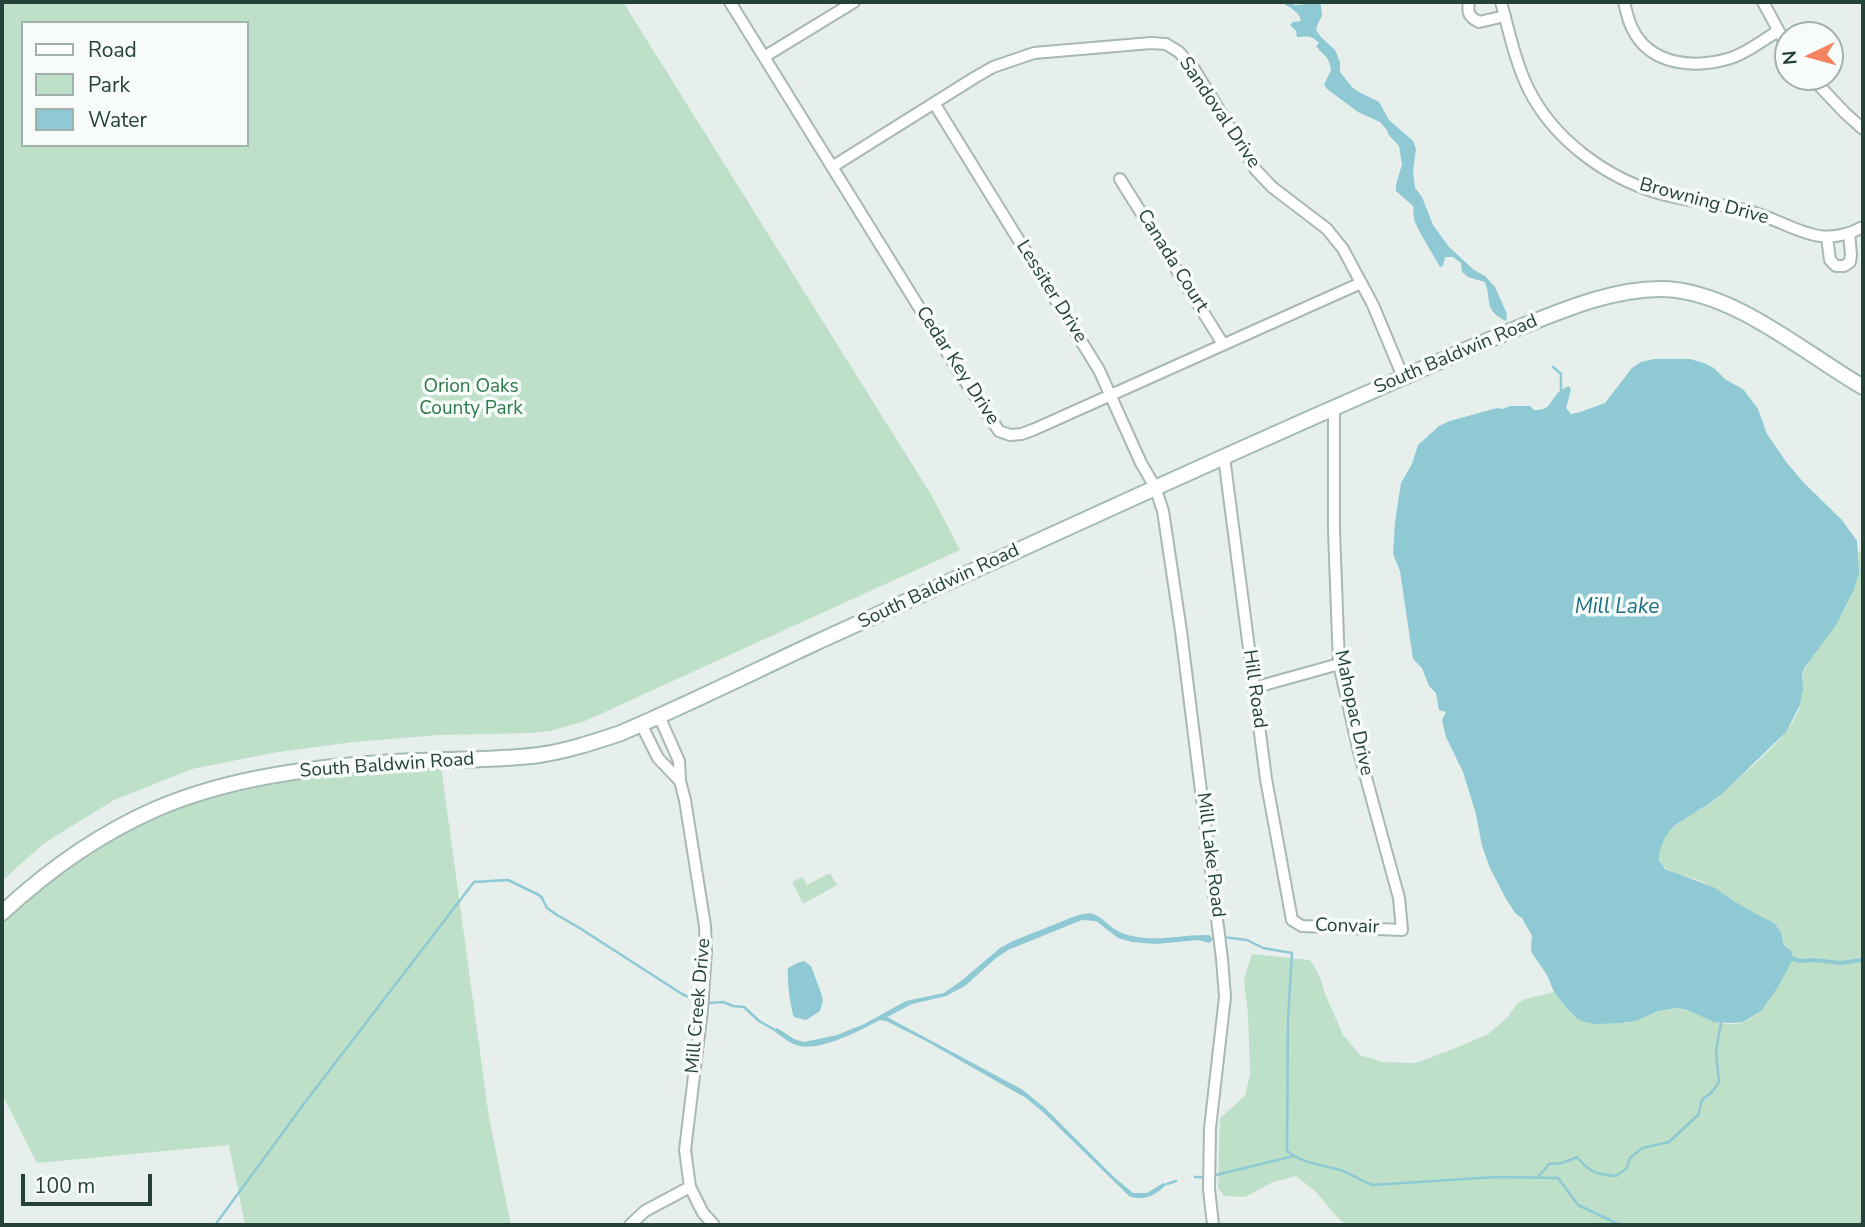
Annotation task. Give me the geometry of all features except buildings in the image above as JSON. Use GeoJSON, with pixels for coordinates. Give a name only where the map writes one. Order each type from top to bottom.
{"type":"FeatureCollection","features":[{"type":"Feature","properties":{"kind":"main road","name":"South Baldwin Road"},"geometry":{"type":"LineString","coordinates":[[2,913],[42,878],[121,826],[156,809],[230,784],[333,767],[541,755],[599,740],[659,716],[1334,407],[1562,310],[1614,295],[1661,289],[1717,301],[1737,309],[1863,387]]}},
{"type":"Feature","properties":{"kind":"street","name":"Cedar Key Drive"},"geometry":{"type":"LineString","coordinates":[[730,2],[961,375],[999,431],[1010,435],[1022,434],[1361,283]]}},
{"type":"Feature","properties":{"kind":"street"},"geometry":{"type":"LineString","coordinates":[[764,57],[855,2]]}},
{"type":"Feature","properties":{"kind":"street"},"geometry":{"type":"LineString","coordinates":[[1469,2],[1467,10],[1471,18],[1479,22],[1505,16]]}},
{"type":"Feature","properties":{"kind":"street","name":"Browning Drive"},"geometry":{"type":"LineString","coordinates":[[1501,2],[1516,57],[1529,90],[1561,133],[1603,169],[1660,194],[1741,208],[1815,236],[1849,233],[1863,227]]}},
{"type":"Feature","properties":{"kind":"street"},"geometry":{"type":"LineString","coordinates":[[1624,2],[1632,28],[1642,43],[1665,59],[1684,64],[1704,64],[1733,57],[1774,33]]}},
{"type":"Feature","properties":{"kind":"street"},"geometry":{"type":"LineString","coordinates":[[1763,2],[1774,23]]}},
{"type":"Feature","properties":{"kind":"street","name":"Sandoval Drive"},"geometry":{"type":"LineString","coordinates":[[832,167],[993,67],[1034,52],[1166,44],[1179,52],[1194,69],[1256,170],[1272,187],[1327,229],[1343,249],[1403,377]]}},
{"type":"Feature","properties":{"kind":"street"},"geometry":{"type":"LineString","coordinates":[[1824,91],[1863,129]]}},
{"type":"Feature","properties":{"kind":"street","name":"Lessiter Drive"},"geometry":{"type":"LineString","coordinates":[[934,103],[1096,364],[1141,463],[1155,487]]}},
{"type":"Feature","properties":{"kind":"street","name":"Canada Court"},"geometry":{"type":"LineString","coordinates":[[1120,179],[1223,344]]}},
{"type":"Feature","properties":{"kind":"street"},"geometry":{"type":"LineString","coordinates":[[1827,237],[1830,260],[1836,266],[1844,266],[1850,262],[1849,233]]}},
{"type":"Feature","properties":{"kind":"street","name":"Mahopac Drive"},"geometry":{"type":"LineString","coordinates":[[1334,407],[1334,531],[1339,664],[1359,752],[1399,898],[1402,930]]}},
{"type":"Feature","properties":{"kind":"street","name":"Hill Road"},"geometry":{"type":"LineString","coordinates":[[1224,457],[1270,805],[1293,920]]}},
{"type":"Feature","properties":{"kind":"street","name":"Mill Lake Road"},"geometry":{"type":"LineString","coordinates":[[1155,487],[1163,510],[1170,548],[1222,959],[1224,997],[1210,1128],[1209,1189],[1213,1225]]}},
{"type":"Feature","properties":{"kind":"street"},"geometry":{"type":"LineString","coordinates":[[1253,688],[1339,664]]}},
{"type":"Feature","properties":{"kind":"street","name":"Mill Creek Drive"},"geometry":{"type":"LineString","coordinates":[[659,716],[679,761],[680,781],[703,906],[706,951],[702,1010],[685,1150],[690,1186],[703,1213],[714,1225]]}},
{"type":"Feature","properties":{"kind":"street","name":"Mill Creek Drive"},"geometry":{"type":"LineString","coordinates":[[640,724],[658,758],[680,781]]}},
{"type":"Feature","properties":{"kind":"street","name":"Convair"},"geometry":{"type":"LineString","coordinates":[[1293,920],[1302,926],[1402,930]]}},
{"type":"Feature","properties":{"kind":"street"},"geometry":{"type":"LineString","coordinates":[[631,1225],[646,1211],[690,1186]]}},
{"type":"Feature","properties":{"kind":"green space","name":"Orion Oaks County Park"},"geometry":{"type":"Polygon","coordinates":[[[2,2],[623,2],[932,496],[960,550],[585,721],[550,731],[530,733],[439,735],[353,742],[272,753],[192,769],[114,800],[43,844],[2,881],[2,2]]]}},
{"type":"Feature","properties":{"kind":"green space"},"geometry":{"type":"Polygon","coordinates":[[[1858,551],[1863,555],[1863,1225],[1347,1225],[1316,1192],[1296,1176],[1273,1182],[1245,1197],[1224,1196],[1218,1188],[1220,1118],[1245,1096],[1250,1074],[1244,980],[1252,954],[1310,960],[1319,975],[1343,1035],[1360,1055],[1383,1062],[1416,1063],[1456,1048],[1488,1034],[1525,999],[1554,992],[1577,1018],[1600,1023],[1631,1022],[1673,1009],[1720,1023],[1737,1024],[1746,1021],[1763,1008],[1773,990],[1787,949],[1778,928],[1768,919],[1739,905],[1703,882],[1668,869],[1661,863],[1658,853],[1666,835],[1684,819],[1711,803],[1765,754],[1796,716],[1807,665],[1850,599],[1858,568],[1858,551]]]}},
{"type":"Feature","properties":{"kind":"green space"},"geometry":{"type":"Polygon","coordinates":[[[441,766],[489,1118],[511,1225],[245,1225],[229,1145],[37,1163],[2,1094],[2,923],[55,877],[117,833],[205,799],[288,781],[366,771],[441,766]]]}},
{"type":"Feature","properties":{"kind":"green space"},"geometry":{"type":"Polygon","coordinates":[[[830,873],[837,885],[803,904],[792,882],[802,877],[807,885],[830,873]]]}},
{"type":"Feature","properties":{"kind":"water"},"geometry":{"type":"Polygon","coordinates":[[[1281,2],[1321,5],[1322,16],[1316,30],[1335,50],[1340,62],[1340,72],[1352,87],[1379,102],[1389,120],[1413,141],[1416,149],[1413,171],[1415,188],[1422,197],[1433,225],[1449,247],[1495,287],[1507,314],[1506,321],[1491,309],[1485,282],[1468,277],[1462,272],[1461,263],[1453,257],[1445,257],[1443,266],[1440,267],[1415,222],[1413,206],[1396,191],[1402,164],[1399,146],[1380,122],[1358,112],[1327,89],[1324,85],[1331,70],[1329,61],[1316,46],[1319,43],[1316,40],[1297,37],[1296,31],[1290,25],[1301,21],[1300,18],[1281,2]]]}},
{"type":"Feature","properties":{"kind":"water","name":"Mill Lake"},"geometry":{"type":"Polygon","coordinates":[[[1654,359],[1690,359],[1704,363],[1743,389],[1758,409],[1767,434],[1787,463],[1842,520],[1857,541],[1859,572],[1854,590],[1836,625],[1805,667],[1800,705],[1786,732],[1722,794],[1674,826],[1665,837],[1659,853],[1659,860],[1665,869],[1713,887],[1774,923],[1792,956],[1800,959],[1840,961],[1863,958],[1863,962],[1841,965],[1792,961],[1761,1011],[1743,1022],[1714,1022],[1677,1008],[1658,1011],[1636,1021],[1595,1024],[1578,1019],[1554,992],[1547,975],[1532,953],[1532,936],[1522,918],[1506,899],[1490,868],[1463,772],[1446,737],[1442,720],[1446,712],[1439,710],[1436,693],[1429,686],[1422,668],[1413,659],[1400,571],[1393,554],[1401,483],[1412,464],[1418,445],[1439,426],[1497,408],[1530,406],[1534,410],[1544,409],[1559,392],[1569,386],[1571,390],[1566,408],[1571,414],[1580,412],[1605,403],[1632,368],[1641,362],[1654,359]]]}},
{"type":"Feature","properties":{"kind":"water"},"geometry":{"type":"Polygon","coordinates":[[[1090,913],[1117,931],[1133,936],[1154,938],[1209,935],[1213,939],[1209,943],[1198,940],[1156,944],[1132,942],[1118,938],[1096,921],[1082,920],[1008,950],[965,986],[946,996],[912,1004],[887,1017],[1023,1090],[1133,1193],[1147,1193],[1163,1183],[1167,1184],[1149,1196],[1129,1196],[1026,1098],[886,1021],[880,1020],[841,1039],[809,1047],[793,1044],[775,1032],[776,1028],[779,1029],[804,1042],[837,1035],[906,1001],[944,993],[1000,948],[1078,915],[1090,913]]]}},
{"type":"Feature","properties":{"kind":"water"},"geometry":{"type":"Polygon","coordinates":[[[804,961],[811,966],[823,1000],[820,1011],[806,1020],[794,1017],[788,979],[788,968],[804,961]]]}},
{"type":"Feature","properties":{"kind":"waterway"},"geometry":{"type":"LineString","coordinates":[[1553,367],[1561,374],[1561,390]]}},
{"type":"Feature","properties":{"kind":"waterway"},"geometry":{"type":"LineString","coordinates":[[215,1225],[306,1101],[474,882],[508,880],[539,895],[547,908],[557,915],[682,994],[700,998]]}},
{"type":"Feature","properties":{"kind":"waterway"},"geometry":{"type":"LineString","coordinates":[[1222,937],[1247,940],[1263,948],[1292,953],[1288,1019],[1287,1151],[1306,1161],[1340,1170],[1372,1185],[1495,1177],[1558,1178],[1578,1205],[1620,1225]]}},
{"type":"Feature","properties":{"kind":"waterway"},"geometry":{"type":"LineString","coordinates":[[706,1001],[744,1007],[759,1021],[775,1030]]}},
{"type":"Feature","properties":{"kind":"waterway"},"geometry":{"type":"LineString","coordinates":[[1538,1177],[1549,1164],[1562,1163],[1577,1157],[1594,1172],[1616,1176],[1627,1168],[1630,1158],[1642,1148],[1669,1142],[1698,1115],[1702,1100],[1719,1082],[1716,1051],[1721,1023]]}},
{"type":"Feature","properties":{"kind":"waterway"},"geometry":{"type":"LineString","coordinates":[[1212,1176],[1294,1156]]}},
{"type":"Feature","properties":{"kind":"waterway"},"geometry":{"type":"LineString","coordinates":[[1195,1177],[1205,1177]]}},
{"type":"Feature","properties":{"kind":"waterway"},"geometry":{"type":"LineString","coordinates":[[1167,1184],[1176,1181]]}}]}
